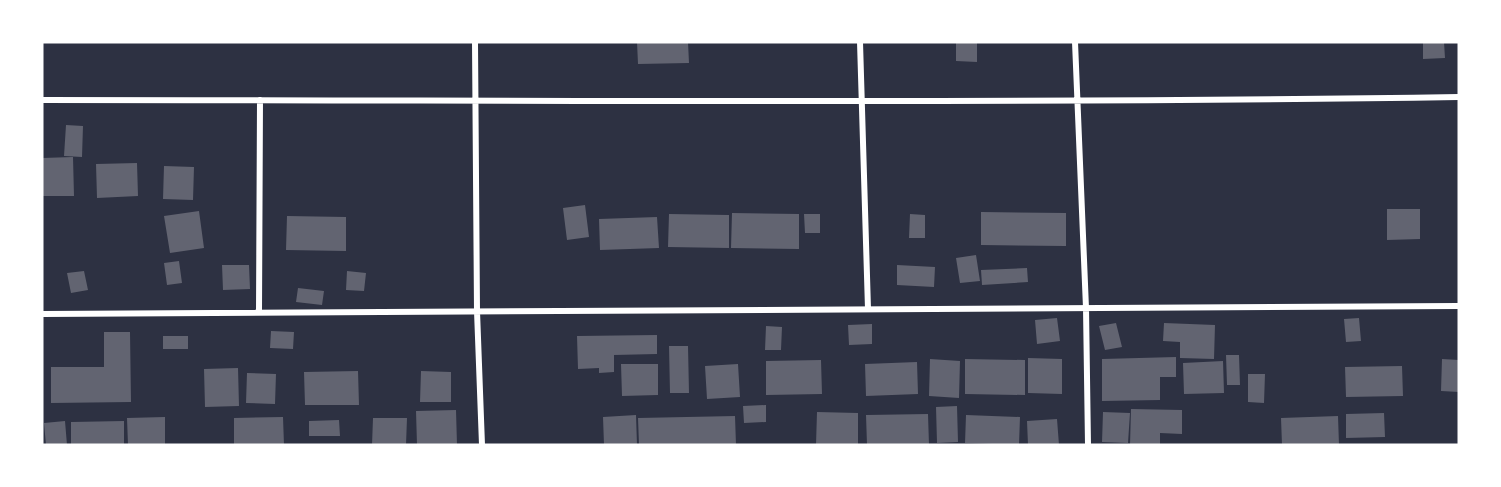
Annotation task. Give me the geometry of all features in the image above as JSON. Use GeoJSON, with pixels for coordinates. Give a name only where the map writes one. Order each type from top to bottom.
{"type":"FeatureCollection","features":[{"type":"Feature","properties":{"kind":"street"},"geometry":{"type":"LineString","coordinates":[[475,42],[477,311],[482,445]]}},
{"type":"Feature","properties":{"kind":"street"},"geometry":{"type":"LineString","coordinates":[[860,42],[868,309]]}},
{"type":"Feature","properties":{"kind":"street"},"geometry":{"type":"LineString","coordinates":[[1075,42],[1086,308],[1088,445]]}},
{"type":"Feature","properties":{"kind":"street"},"geometry":{"type":"LineString","coordinates":[[42,100],[861,100],[1079,103],[1459,97]]}},
{"type":"Feature","properties":{"kind":"street"},"geometry":{"type":"LineString","coordinates":[[259,312],[260,100]]}},
{"type":"Feature","properties":{"kind":"street"},"geometry":{"type":"LineString","coordinates":[[42,314],[1459,306]]}},
{"type":"Feature","properties":{"kind":"building"},"geometry":{"type":"Polygon","coordinates":[[[637,42],[688,42],[689,63],[638,64],[637,42]]]}},
{"type":"Feature","properties":{"kind":"building"},"geometry":{"type":"Polygon","coordinates":[[[956,42],[977,42],[977,62],[956,61],[956,42]]]}},
{"type":"Feature","properties":{"kind":"building"},"geometry":{"type":"Polygon","coordinates":[[[1423,42],[1444,42],[1445,58],[1423,59],[1423,42]]]}},
{"type":"Feature","properties":{"kind":"building"},"geometry":{"type":"Polygon","coordinates":[[[66,125],[83,126],[82,157],[64,156],[66,125]]]}},
{"type":"Feature","properties":{"kind":"building"},"geometry":{"type":"Polygon","coordinates":[[[73,157],[74,196],[42,196],[42,158],[73,157]]]}},
{"type":"Feature","properties":{"kind":"building"},"geometry":{"type":"Polygon","coordinates":[[[137,163],[138,196],[97,198],[96,164],[137,163]]]}},
{"type":"Feature","properties":{"kind":"building"},"geometry":{"type":"Polygon","coordinates":[[[164,166],[194,167],[193,200],[163,199],[164,166]]]}},
{"type":"Feature","properties":{"kind":"building"},"geometry":{"type":"Polygon","coordinates":[[[585,205],[589,237],[567,240],[563,208],[585,205]]]}},
{"type":"Feature","properties":{"kind":"building"},"geometry":{"type":"Polygon","coordinates":[[[1387,209],[1420,209],[1420,239],[1387,240],[1387,209]]]}},
{"type":"Feature","properties":{"kind":"building"},"geometry":{"type":"Polygon","coordinates":[[[199,211],[204,248],[170,253],[164,216],[199,211]]]}},
{"type":"Feature","properties":{"kind":"building"},"geometry":{"type":"Polygon","coordinates":[[[981,212],[1066,213],[1066,246],[981,245],[981,212]]]}},
{"type":"Feature","properties":{"kind":"building"},"geometry":{"type":"Polygon","coordinates":[[[732,213],[799,214],[799,249],[731,248],[732,213]]]}},
{"type":"Feature","properties":{"kind":"building"},"geometry":{"type":"Polygon","coordinates":[[[669,214],[729,215],[729,248],[668,247],[669,214]]]}},
{"type":"Feature","properties":{"kind":"building"},"geometry":{"type":"Polygon","coordinates":[[[804,214],[820,214],[820,233],[805,233],[804,214]]]}},
{"type":"Feature","properties":{"kind":"building"},"geometry":{"type":"Polygon","coordinates":[[[910,214],[925,215],[925,238],[909,238],[910,214]]]}},
{"type":"Feature","properties":{"kind":"building"},"geometry":{"type":"Polygon","coordinates":[[[287,216],[346,217],[346,251],[286,250],[287,216]]]}},
{"type":"Feature","properties":{"kind":"building"},"geometry":{"type":"Polygon","coordinates":[[[657,217],[659,248],[600,250],[599,219],[657,217]]]}},
{"type":"Feature","properties":{"kind":"building"},"geometry":{"type":"Polygon","coordinates":[[[976,255],[980,281],[960,283],[956,258],[976,255]]]}},
{"type":"Feature","properties":{"kind":"building"},"geometry":{"type":"Polygon","coordinates":[[[179,261],[182,283],[167,285],[164,263],[179,261]]]}},
{"type":"Feature","properties":{"kind":"building"},"geometry":{"type":"Polygon","coordinates":[[[222,265],[249,265],[250,289],[223,290],[222,265]]]}},
{"type":"Feature","properties":{"kind":"building"},"geometry":{"type":"Polygon","coordinates":[[[897,265],[935,267],[934,287],[897,285],[897,265]]]}},
{"type":"Feature","properties":{"kind":"building"},"geometry":{"type":"Polygon","coordinates":[[[1027,268],[1028,282],[982,285],[981,270],[1027,268]]]}},
{"type":"Feature","properties":{"kind":"building"},"geometry":{"type":"Polygon","coordinates":[[[84,271],[88,290],[71,293],[67,273],[84,271]]]}},
{"type":"Feature","properties":{"kind":"building"},"geometry":{"type":"Polygon","coordinates":[[[347,271],[366,273],[364,291],[346,290],[347,271]]]}},
{"type":"Feature","properties":{"kind":"building"},"geometry":{"type":"Polygon","coordinates":[[[298,288],[324,291],[322,305],[296,302],[298,288]]]}},
{"type":"Feature","properties":{"kind":"building"},"geometry":{"type":"Polygon","coordinates":[[[1057,318],[1060,341],[1037,344],[1035,320],[1057,318]]]}},
{"type":"Feature","properties":{"kind":"building"},"geometry":{"type":"Polygon","coordinates":[[[1359,318],[1361,341],[1346,342],[1344,319],[1359,318]]]}},
{"type":"Feature","properties":{"kind":"building"},"geometry":{"type":"Polygon","coordinates":[[[1116,323],[1122,347],[1105,350],[1099,326],[1116,323]]]}},
{"type":"Feature","properties":{"kind":"building"},"geometry":{"type":"Polygon","coordinates":[[[1164,323],[1215,325],[1214,359],[1180,358],[1180,342],[1163,341],[1164,323]]]}},
{"type":"Feature","properties":{"kind":"building"},"geometry":{"type":"Polygon","coordinates":[[[872,324],[872,344],[849,345],[848,325],[872,324]]]}},
{"type":"Feature","properties":{"kind":"building"},"geometry":{"type":"Polygon","coordinates":[[[766,326],[782,327],[781,350],[765,350],[766,326]]]}},
{"type":"Feature","properties":{"kind":"building"},"geometry":{"type":"Polygon","coordinates":[[[271,331],[294,332],[293,349],[270,348],[271,331]]]}},
{"type":"Feature","properties":{"kind":"building"},"geometry":{"type":"Polygon","coordinates":[[[104,332],[130,332],[131,402],[51,403],[51,367],[104,367],[104,332]]]}},
{"type":"Feature","properties":{"kind":"building"},"geometry":{"type":"Polygon","coordinates":[[[657,335],[657,354],[614,355],[614,372],[599,373],[599,368],[578,369],[577,336],[657,335]]]}},
{"type":"Feature","properties":{"kind":"building"},"geometry":{"type":"Polygon","coordinates":[[[163,336],[188,336],[188,349],[163,349],[163,336]]]}},
{"type":"Feature","properties":{"kind":"building"},"geometry":{"type":"Polygon","coordinates":[[[669,346],[688,346],[689,393],[670,393],[669,346]]]}},
{"type":"Feature","properties":{"kind":"building"},"geometry":{"type":"Polygon","coordinates":[[[1226,355],[1239,355],[1240,385],[1227,385],[1226,355]]]}},
{"type":"Feature","properties":{"kind":"building"},"geometry":{"type":"Polygon","coordinates":[[[1176,357],[1176,377],[1160,377],[1160,400],[1102,401],[1102,359],[1176,357]]]}},
{"type":"Feature","properties":{"kind":"building"},"geometry":{"type":"Polygon","coordinates":[[[1028,358],[1062,359],[1062,394],[1028,393],[1028,358]]]}},
{"type":"Feature","properties":{"kind":"building"},"geometry":{"type":"Polygon","coordinates":[[[930,359],[960,361],[959,398],[929,396],[930,359]]]}},
{"type":"Feature","properties":{"kind":"building"},"geometry":{"type":"Polygon","coordinates":[[[965,359],[1025,360],[1025,395],[965,394],[965,359]]]}},
{"type":"Feature","properties":{"kind":"building"},"geometry":{"type":"Polygon","coordinates":[[[1442,359],[1459,360],[1459,392],[1441,391],[1442,359]]]}},
{"type":"Feature","properties":{"kind":"building"},"geometry":{"type":"Polygon","coordinates":[[[821,360],[822,394],[766,395],[766,361],[821,360]]]}},
{"type":"Feature","properties":{"kind":"building"},"geometry":{"type":"Polygon","coordinates":[[[1223,361],[1224,393],[1184,394],[1183,363],[1223,361]]]}},
{"type":"Feature","properties":{"kind":"building"},"geometry":{"type":"Polygon","coordinates":[[[917,362],[918,394],[866,396],[865,364],[917,362]]]}},
{"type":"Feature","properties":{"kind":"building"},"geometry":{"type":"Polygon","coordinates":[[[621,364],[658,364],[658,395],[622,396],[621,364]]]}},
{"type":"Feature","properties":{"kind":"building"},"geometry":{"type":"Polygon","coordinates":[[[738,364],[740,397],[707,399],[705,366],[738,364]]]}},
{"type":"Feature","properties":{"kind":"building"},"geometry":{"type":"Polygon","coordinates":[[[1402,366],[1403,396],[1346,397],[1345,367],[1402,366]]]}},
{"type":"Feature","properties":{"kind":"building"},"geometry":{"type":"Polygon","coordinates":[[[238,368],[239,406],[205,407],[204,369],[238,368]]]}},
{"type":"Feature","properties":{"kind":"building"},"geometry":{"type":"Polygon","coordinates":[[[358,371],[359,405],[305,405],[304,372],[358,371]]]}},
{"type":"Feature","properties":{"kind":"building"},"geometry":{"type":"Polygon","coordinates":[[[421,371],[451,372],[451,402],[420,402],[421,371]]]}},
{"type":"Feature","properties":{"kind":"building"},"geometry":{"type":"Polygon","coordinates":[[[247,373],[276,374],[275,404],[246,403],[247,373]]]}},
{"type":"Feature","properties":{"kind":"building"},"geometry":{"type":"Polygon","coordinates":[[[1248,374],[1265,374],[1264,403],[1248,402],[1248,374]]]}},
{"type":"Feature","properties":{"kind":"building"},"geometry":{"type":"Polygon","coordinates":[[[766,405],[766,422],[744,423],[743,406],[766,405]]]}},
{"type":"Feature","properties":{"kind":"building"},"geometry":{"type":"Polygon","coordinates":[[[957,406],[958,442],[937,443],[936,407],[957,406]]]}},
{"type":"Feature","properties":{"kind":"building"},"geometry":{"type":"Polygon","coordinates":[[[1131,409],[1182,410],[1182,434],[1160,433],[1160,445],[1130,445],[1131,409]]]}},
{"type":"Feature","properties":{"kind":"building"},"geometry":{"type":"Polygon","coordinates":[[[456,410],[457,445],[417,445],[416,411],[456,410]]]}},
{"type":"Feature","properties":{"kind":"building"},"geometry":{"type":"Polygon","coordinates":[[[817,412],[858,413],[858,445],[816,445],[817,412]]]}},
{"type":"Feature","properties":{"kind":"building"},"geometry":{"type":"Polygon","coordinates":[[[1103,412],[1130,413],[1128,443],[1102,442],[1103,412]]]}},
{"type":"Feature","properties":{"kind":"building"},"geometry":{"type":"Polygon","coordinates":[[[1384,413],[1385,437],[1346,438],[1346,414],[1384,413]]]}},
{"type":"Feature","properties":{"kind":"building"},"geometry":{"type":"Polygon","coordinates":[[[928,414],[929,445],[867,445],[866,415],[928,414]]]}},
{"type":"Feature","properties":{"kind":"building"},"geometry":{"type":"Polygon","coordinates":[[[636,415],[637,445],[604,445],[603,417],[636,415]]]}},
{"type":"Feature","properties":{"kind":"building"},"geometry":{"type":"Polygon","coordinates":[[[966,415],[1020,417],[1019,445],[965,443],[966,415]]]}},
{"type":"Feature","properties":{"kind":"building"},"geometry":{"type":"Polygon","coordinates":[[[735,416],[736,445],[639,445],[638,418],[735,416]]]}},
{"type":"Feature","properties":{"kind":"building"},"geometry":{"type":"Polygon","coordinates":[[[1338,416],[1339,445],[1282,445],[1281,418],[1338,416]]]}},
{"type":"Feature","properties":{"kind":"building"},"geometry":{"type":"Polygon","coordinates":[[[165,417],[165,445],[128,445],[127,418],[165,417]]]}},
{"type":"Feature","properties":{"kind":"building"},"geometry":{"type":"Polygon","coordinates":[[[283,417],[284,445],[234,445],[234,418],[283,417]]]}},
{"type":"Feature","properties":{"kind":"building"},"geometry":{"type":"Polygon","coordinates":[[[373,418],[407,418],[406,445],[372,445],[373,418]]]}},
{"type":"Feature","properties":{"kind":"building"},"geometry":{"type":"Polygon","coordinates":[[[1057,419],[1059,445],[1028,445],[1027,421],[1057,419]]]}},
{"type":"Feature","properties":{"kind":"building"},"geometry":{"type":"Polygon","coordinates":[[[339,420],[340,436],[309,436],[309,421],[339,420]]]}},
{"type":"Feature","properties":{"kind":"building"},"geometry":{"type":"Polygon","coordinates":[[[65,421],[67,445],[46,445],[44,423],[65,421]]]}},
{"type":"Feature","properties":{"kind":"building"},"geometry":{"type":"Polygon","coordinates":[[[124,421],[124,445],[71,445],[71,422],[124,421]]]}}]}
